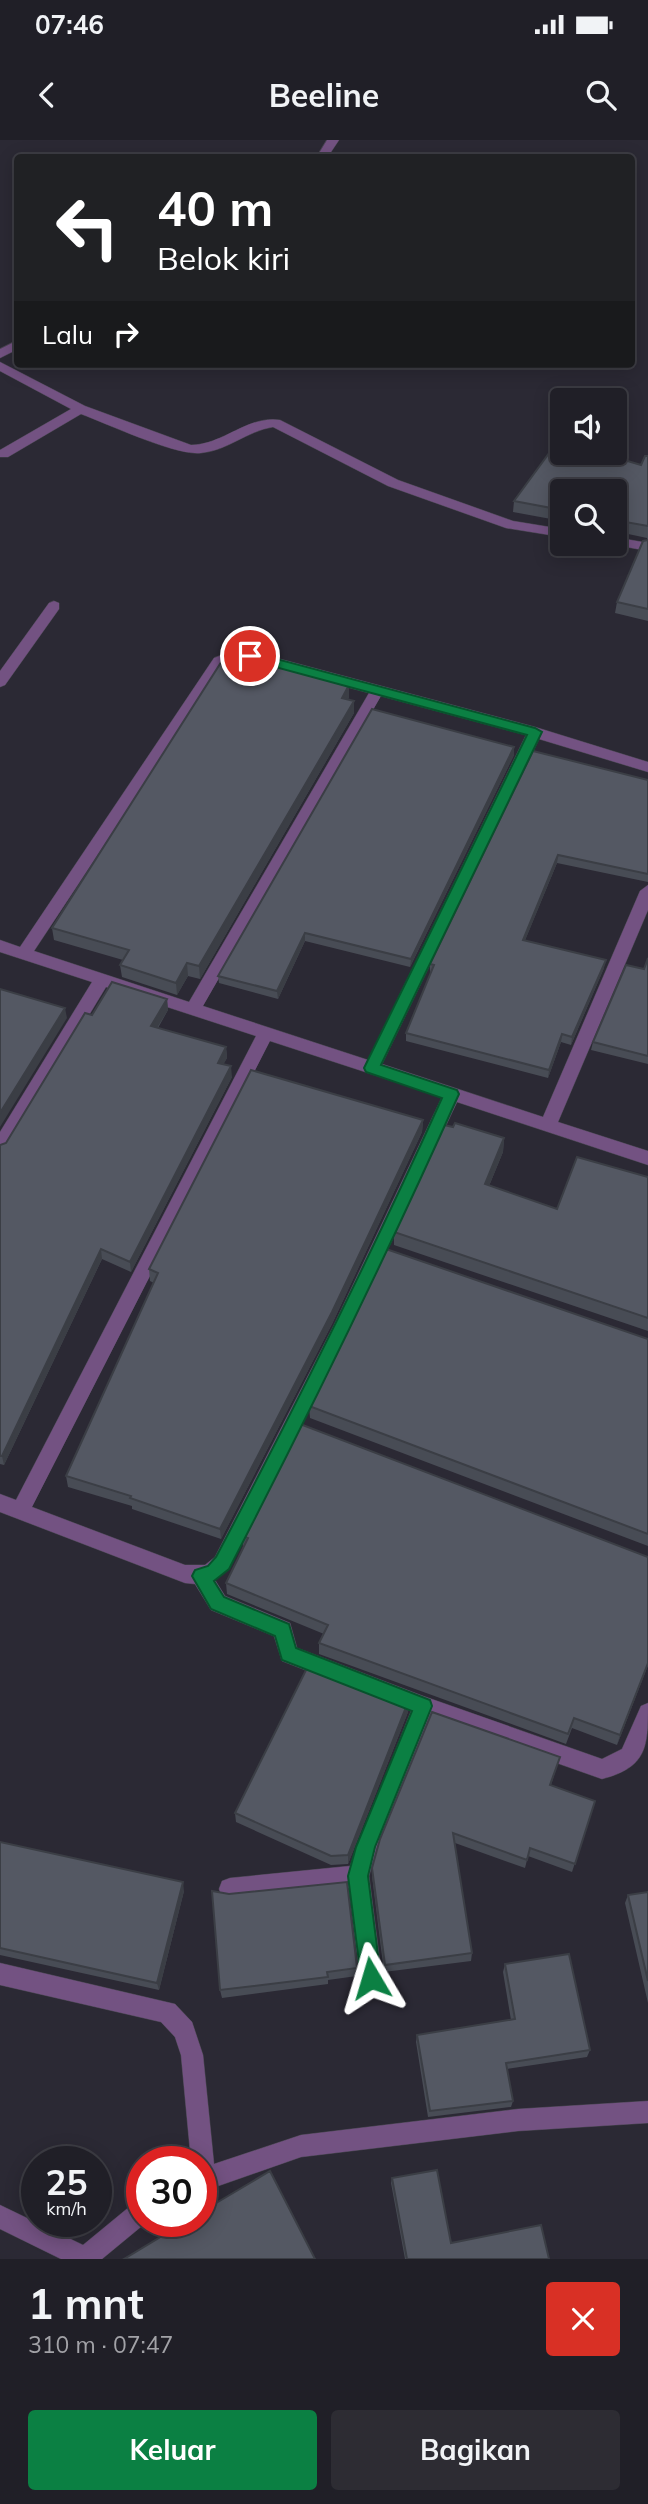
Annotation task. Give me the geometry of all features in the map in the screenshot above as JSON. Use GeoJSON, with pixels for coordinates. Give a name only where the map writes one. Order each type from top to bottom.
{"type":"FeatureCollection","features":[{"type":"Feature","properties":{"kind":"street"},"geometry":{"type":"LineString","coordinates":[[0,366],[80,409],[198,450],[208,449],[255,425],[275,423],[393,483],[511,525],[550,531]]}},
{"type":"Feature","properties":{"kind":"street"},"geometry":{"type":"LineString","coordinates":[[3,454],[80,409]]}},
{"type":"Feature","properties":{"kind":"street"},"geometry":{"type":"LineString","coordinates":[[627,543],[648,547]]}},
{"type":"Feature","properties":{"kind":"street"},"geometry":{"type":"LineString","coordinates":[[0,682],[54,606]]}},
{"type":"Feature","properties":{"kind":"street"},"geometry":{"type":"LineString","coordinates":[[24,954],[219,661],[232,656],[250,656],[535,732],[648,767]]}},
{"type":"Feature","properties":{"kind":"street"},"geometry":{"type":"LineString","coordinates":[[192,1011],[377,691]]}},
{"type":"Feature","properties":{"kind":"street"},"geometry":{"type":"LineString","coordinates":[[372,1068],[535,732]]}},
{"type":"Feature","properties":{"kind":"street"},"geometry":{"type":"LineString","coordinates":[[548,1126],[648,891]]}},
{"type":"Feature","properties":{"kind":"street"},"geometry":{"type":"LineString","coordinates":[[0,946],[192,1011],[648,1157]]}},
{"type":"Feature","properties":{"kind":"street"},"geometry":{"type":"LineString","coordinates":[[0,1147],[101,981]]}},
{"type":"Feature","properties":{"kind":"street"},"geometry":{"type":"LineString","coordinates":[[20,1511],[266,1034]]}},
{"type":"Feature","properties":{"kind":"street"},"geometry":{"type":"LineString","coordinates":[[0,1503],[185,1574],[201,1576],[214,1572],[222,1563],[302,1426],[387,1253],[452,1094]]}},
{"type":"Feature","properties":{"kind":"street"},"geometry":{"type":"LineString","coordinates":[[201,1576],[218,1603],[283,1630],[289,1654],[423,1706],[602,1769],[619,1765],[631,1758],[648,1713]]}},
{"type":"Feature","properties":{"kind":"street"},"geometry":{"type":"LineString","coordinates":[[371,1978],[358,1876],[366,1847],[423,1706]]}},
{"type":"Feature","properties":{"kind":"street"},"geometry":{"type":"LineString","coordinates":[[230,1889],[358,1876]]}},
{"type":"Feature","properties":{"kind":"street"},"geometry":{"type":"LineString","coordinates":[[0,1974],[167,2012],[184,2030],[192,2055],[199,2146]]}},
{"type":"Feature","properties":{"kind":"street"},"geometry":{"type":"LineString","coordinates":[[217,2175],[301,2146],[518,2120],[648,2112]]}},
{"type":"Feature","properties":{"kind":"street"},"geometry":{"type":"LineString","coordinates":[[0,2217],[84,2258],[126,2224]]}},
{"type":"Feature","properties":{"kind":"building"},"geometry":{"type":"Polygon","coordinates":[[[550,452],[550,465],[627,465],[627,461],[641,465],[645,456],[648,456],[648,526],[627,522],[627,479],[550,479],[550,508],[514,501],[550,452]]]}},
{"type":"Feature","properties":{"kind":"building"},"geometry":{"type":"Polygon","coordinates":[[[648,540],[648,609],[617,602],[643,541],[648,540]]]}},
{"type":"Feature","properties":{"kind":"building"},"geometry":{"type":"Polygon","coordinates":[[[227,653],[349,685],[342,698],[354,701],[199,966],[187,963],[176,983],[120,965],[129,950],[52,928],[227,653]]]}},
{"type":"Feature","properties":{"kind":"building"},"geometry":{"type":"Polygon","coordinates":[[[372,709],[514,747],[411,959],[305,933],[277,991],[218,976],[372,709]]]}},
{"type":"Feature","properties":{"kind":"building"},"geometry":{"type":"Polygon","coordinates":[[[533,751],[648,780],[648,874],[558,855],[523,940],[606,960],[572,1037],[562,1034],[549,1070],[406,1033],[434,965],[430,964],[533,751]]]}},
{"type":"Feature","properties":{"kind":"building"},"geometry":{"type":"Polygon","coordinates":[[[648,958],[648,1056],[593,1042],[626,965],[644,969],[648,958]]]}},
{"type":"Feature","properties":{"kind":"building"},"geometry":{"type":"Polygon","coordinates":[[[112,982],[167,999],[151,1026],[226,1047],[218,1063],[231,1066],[130,1262],[101,1249],[0,1456],[0,1145],[6,1143],[85,1013],[92,1015],[112,982]]]}},
{"type":"Feature","properties":{"kind":"building"},"geometry":{"type":"Polygon","coordinates":[[[0,989],[65,1008],[0,1113],[0,989]]]}},
{"type":"Feature","properties":{"kind":"building"},"geometry":{"type":"Polygon","coordinates":[[[251,1070],[423,1120],[332,1312],[220,1529],[130,1498],[131,1496],[66,1476],[158,1273],[149,1269],[251,1070]]]}},
{"type":"Feature","properties":{"kind":"building"},"geometry":{"type":"Polygon","coordinates":[[[455,1123],[504,1138],[485,1184],[557,1209],[577,1157],[648,1177],[648,1318],[394,1232],[444,1125],[453,1127],[455,1123]]]}},
{"type":"Feature","properties":{"kind":"building"},"geometry":{"type":"Polygon","coordinates":[[[386,1249],[648,1339],[648,1534],[309,1406],[386,1249]]]}},
{"type":"Feature","properties":{"kind":"building"},"geometry":{"type":"Polygon","coordinates":[[[300,1424],[648,1557],[648,1663],[620,1735],[574,1718],[568,1734],[319,1643],[328,1625],[226,1583],[248,1538],[242,1536],[300,1424]]]}},
{"type":"Feature","properties":{"kind":"building"},"geometry":{"type":"Polygon","coordinates":[[[309,1664],[408,1702],[348,1855],[331,1856],[235,1813],[309,1664]]]}},
{"type":"Feature","properties":{"kind":"building"},"geometry":{"type":"Polygon","coordinates":[[[432,1712],[560,1757],[550,1785],[595,1801],[575,1864],[530,1848],[527,1860],[453,1833],[472,1953],[385,1965],[372,1868],[380,1839],[432,1712]]]}},
{"type":"Feature","properties":{"kind":"building"},"geometry":{"type":"Polygon","coordinates":[[[0,1842],[183,1882],[157,1983],[0,1948],[0,1842]]]}},
{"type":"Feature","properties":{"kind":"building"},"geometry":{"type":"Polygon","coordinates":[[[347,1882],[357,1968],[327,1972],[328,1977],[220,1990],[212,1891],[229,1894],[347,1882]]]}},
{"type":"Feature","properties":{"kind":"building"},"geometry":{"type":"Polygon","coordinates":[[[648,1892],[648,1981],[628,1895],[648,1892]]]}},
{"type":"Feature","properties":{"kind":"building"},"geometry":{"type":"Polygon","coordinates":[[[569,1954],[590,2050],[506,2063],[513,2101],[430,2111],[417,2035],[515,2019],[505,1964],[569,1954]]]}},
{"type":"Feature","properties":{"kind":"building"},"geometry":{"type":"Polygon","coordinates":[[[437,2170],[451,2243],[541,2225],[549,2259],[407,2259],[392,2178],[437,2170]]]}},
{"type":"Feature","properties":{"kind":"building"},"geometry":{"type":"Polygon","coordinates":[[[270,2171],[315,2259],[124,2259],[160,2237],[217,2237],[217,2202],[270,2171]]]}},
{"type":"Feature","properties":{"kind":"route"},"geometry":{"type":"LineString","coordinates":[[250,656],[535,732],[372,1068],[452,1094],[381,1251],[295,1423],[222,1563],[214,1572],[201,1576],[218,1603],[283,1630],[289,1654],[423,1706],[366,1847],[358,1876],[371,1978]]}}]}
